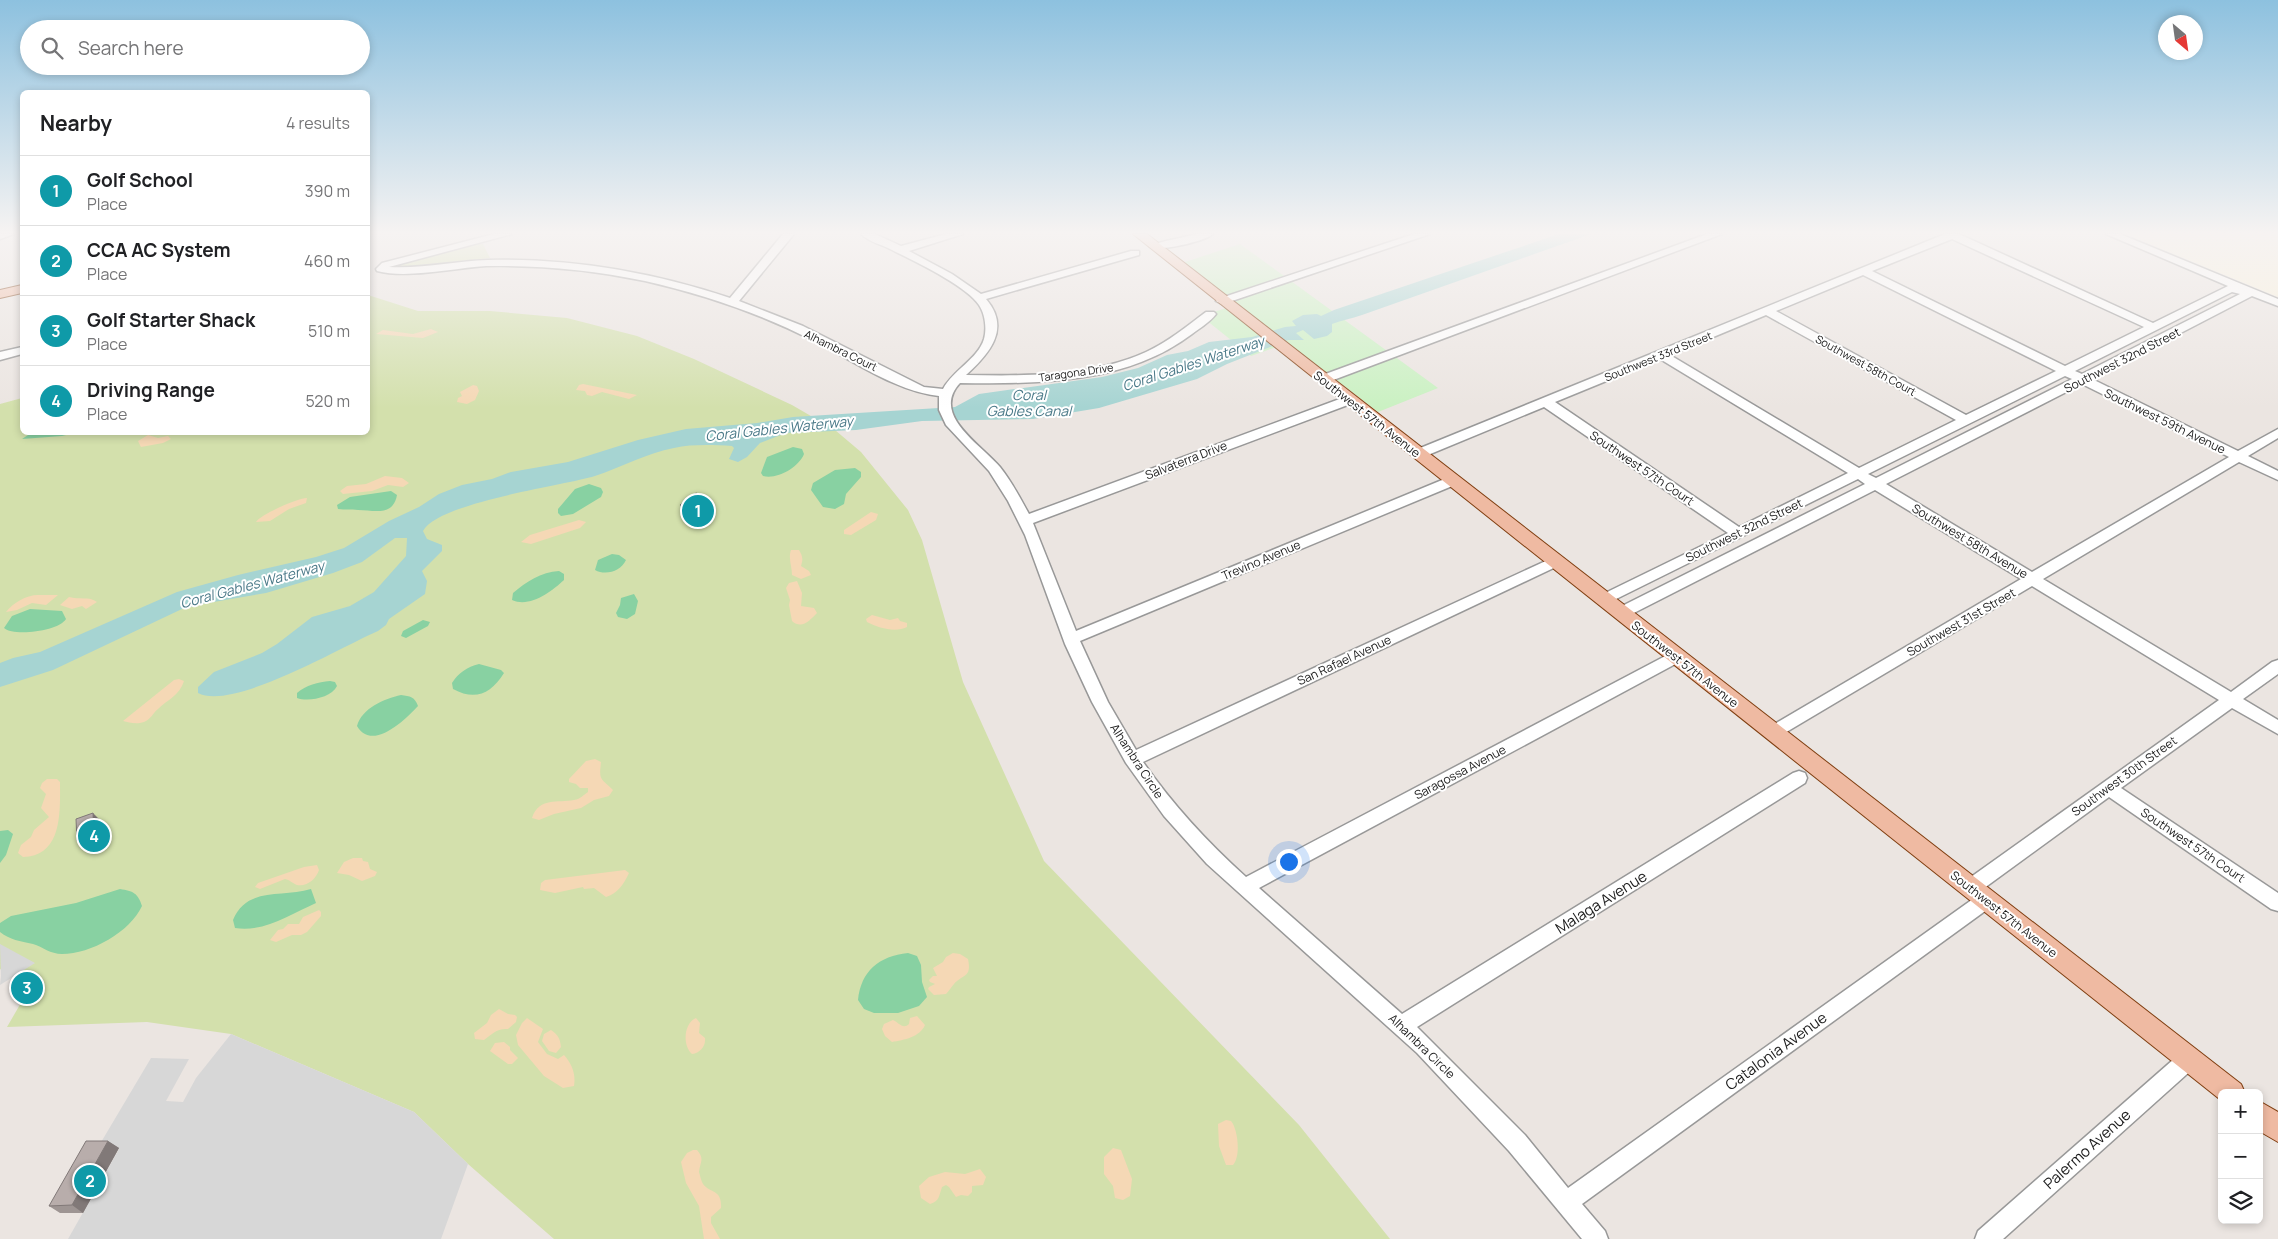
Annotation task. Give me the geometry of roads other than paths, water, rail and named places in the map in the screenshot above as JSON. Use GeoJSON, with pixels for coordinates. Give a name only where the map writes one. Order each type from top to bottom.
{"type":"FeatureCollection","features":[{"type":"Feature","properties":{"kind":"main road","name":"Southwest 57th Avenue"},"geometry":{"type":"LineString","coordinates":[[1211,292],[2227,1089]]}},
{"type":"Feature","properties":{"kind":"main road"},"geometry":{"type":"LineString","coordinates":[[2263,1117],[2278,1129]]}},
{"type":"Feature","properties":{"kind":"street","name":"Alhambra Court"},"geometry":{"type":"LineString","coordinates":[[700,292],[796,328],[921,390],[946,399]]}},
{"type":"Feature","properties":{"kind":"street"},"geometry":{"type":"LineString","coordinates":[[732,303],[741,292]]}},
{"type":"Feature","properties":{"kind":"street"},"geometry":{"type":"LineString","coordinates":[[946,399],[957,379],[980,356],[990,339],[991,322],[986,306],[970,292]]}},
{"type":"Feature","properties":{"kind":"street"},"geometry":{"type":"LineString","coordinates":[[979,298],[1000,292]]}},
{"type":"Feature","properties":{"kind":"street"},"geometry":{"type":"LineString","coordinates":[[1222,301],[1250,292]]}},
{"type":"Feature","properties":{"kind":"street"},"geometry":{"type":"LineString","coordinates":[[1324,379],[1560,292]]}},
{"type":"Feature","properties":{"kind":"street","name":"Southwest 33rd Street"},"geometry":{"type":"LineString","coordinates":[[1418,454],[1814,292]]}},
{"type":"Feature","properties":{"kind":"street","name":"Southwest 59th Avenue"},"geometry":{"type":"LineString","coordinates":[[1903,292],[2278,476]]}},
{"type":"Feature","properties":{"kind":"street"},"geometry":{"type":"LineString","coordinates":[[2077,292],[2153,327]]}},
{"type":"Feature","properties":{"kind":"street","name":"Southwest 32nd Street"},"geometry":{"type":"LineString","coordinates":[[1604,600],[2224,292]]}},
{"type":"Feature","properties":{"kind":"street","name":"Southwest 32nd Street"},"geometry":{"type":"LineString","coordinates":[[1620,613],[2246,296],[2246,292]]}},
{"type":"Feature","properties":{"kind":"street"},"geometry":{"type":"LineString","coordinates":[[2250,292],[2278,303]]}},
{"type":"Feature","properties":{"kind":"street","name":"Southwest 58th Court"},"geometry":{"type":"LineString","coordinates":[[1766,311],[1966,420]]}},
{"type":"Feature","properties":{"kind":"street","name":"Taragona Drive"},"geometry":{"type":"LineString","coordinates":[[957,379],[1033,378],[1118,367],[1166,347],[1210,314]]}},
{"type":"Feature","properties":{"kind":"street"},"geometry":{"type":"LineString","coordinates":[[0,356],[20,351]]}},
{"type":"Feature","properties":{"kind":"street","name":"Southwest 58th Avenue"},"geometry":{"type":"LineString","coordinates":[[1662,355],[2278,728]]}},
{"type":"Feature","properties":{"kind":"street","name":"Alhambra Circle"},"geometry":{"type":"LineString","coordinates":[[946,399],[950,421],[997,472],[1016,503],[1090,684],[1132,759],[1156,794],[1196,842],[1244,887],[1402,1026],[1512,1137],[1597,1239]]}},
{"type":"Feature","properties":{"kind":"street","name":"Salvaterra Drive"},"geometry":{"type":"LineString","coordinates":[[1024,521],[1348,400]]}},
{"type":"Feature","properties":{"kind":"street","name":"Southwest 57th Court"},"geometry":{"type":"LineString","coordinates":[[1546,402],[1738,533]]}},
{"type":"Feature","properties":{"kind":"street","name":"Southwest 31st Street"},"geometry":{"type":"LineString","coordinates":[[1772,733],[2278,433]]}},
{"type":"Feature","properties":{"kind":"street","name":"Trevino Avenue"},"geometry":{"type":"LineString","coordinates":[[1071,639],[1452,481]]}},
{"type":"Feature","properties":{"kind":"street","name":"San Rafael Avenue"},"geometry":{"type":"LineString","coordinates":[[1132,759],[1555,562]]}},
{"type":"Feature","properties":{"kind":"street","name":"Saragossa Avenue"},"geometry":{"type":"LineString","coordinates":[[1244,887],[1676,657]]}},
{"type":"Feature","properties":{"kind":"street","name":"Southwest 30th Street"},"geometry":{"type":"LineString","coordinates":[[1978,894],[2108,788],[2278,666]]}},
{"type":"Feature","properties":{"kind":"street","name":"Malaga Avenue"},"geometry":{"type":"LineString","coordinates":[[1402,1026],[1799,778]]}},
{"type":"Feature","properties":{"kind":"street","name":"Southwest 57th Court"},"geometry":{"type":"LineString","coordinates":[[2108,788],[2278,903]]}},
{"type":"Feature","properties":{"kind":"street","name":"Catalonia Avenue"},"geometry":{"type":"LineString","coordinates":[[1567,1202],[1978,894]]}},
{"type":"Feature","properties":{"kind":"street","name":"Palermo Avenue"},"geometry":{"type":"LineString","coordinates":[[1986,1239],[2189,1059]]}},
{"type":"Feature","properties":{"kind":"water","name":"Coral Gables Canal"},"geometry":{"type":"Polygon","coordinates":[[[1388,292],[1428,292],[1332,324],[1332,332],[1327,336],[1314,339],[1303,330],[1296,333],[1304,340],[1288,340],[1227,364],[1197,379],[1099,408],[1033,419],[922,421],[856,430],[786,433],[760,443],[747,457],[738,462],[729,459],[734,448],[732,446],[703,445],[681,447],[654,453],[595,476],[476,503],[434,521],[423,531],[427,539],[442,545],[442,551],[422,571],[427,581],[425,594],[389,619],[386,625],[378,631],[287,675],[261,686],[236,693],[214,696],[198,693],[198,687],[214,672],[262,653],[277,644],[312,617],[350,606],[374,592],[406,556],[407,538],[395,538],[362,562],[333,573],[266,593],[182,609],[53,670],[0,687],[0,663],[40,652],[177,592],[238,575],[316,557],[344,548],[439,494],[462,485],[492,479],[511,472],[568,462],[638,440],[686,429],[757,423],[793,417],[955,407],[979,394],[1102,377],[1138,368],[1167,355],[1188,351],[1209,342],[1252,337],[1285,327],[1296,326],[1292,321],[1303,315],[1317,314],[1321,316],[1388,292]]]}},
{"type":"Feature","properties":{"kind":"place","name":"Golf School"},"geometry":{"type":"Point","coordinates":[698,511]}},
{"type":"Feature","properties":{"kind":"place","name":"Driving Range"},"geometry":{"type":"Point","coordinates":[94,836]}},
{"type":"Feature","properties":{"kind":"place","name":"Golf Starter Shack"},"geometry":{"type":"Point","coordinates":[27,988]}},
{"type":"Feature","properties":{"kind":"place","name":"CCA AC System"},"geometry":{"type":"Point","coordinates":[90,1181]}},
{"type":"Feature","properties":{"kind":"water label","name":"Coral Gables Waterway"},"geometry":{"type":"Point","coordinates":[1193,363]}},
{"type":"Feature","properties":{"kind":"water label","name":"Coral Gables Waterway"},"geometry":{"type":"Point","coordinates":[779,428]}},
{"type":"Feature","properties":{"kind":"water label","name":"Coral Gables Waterway"},"geometry":{"type":"Point","coordinates":[252,584]}}]}
